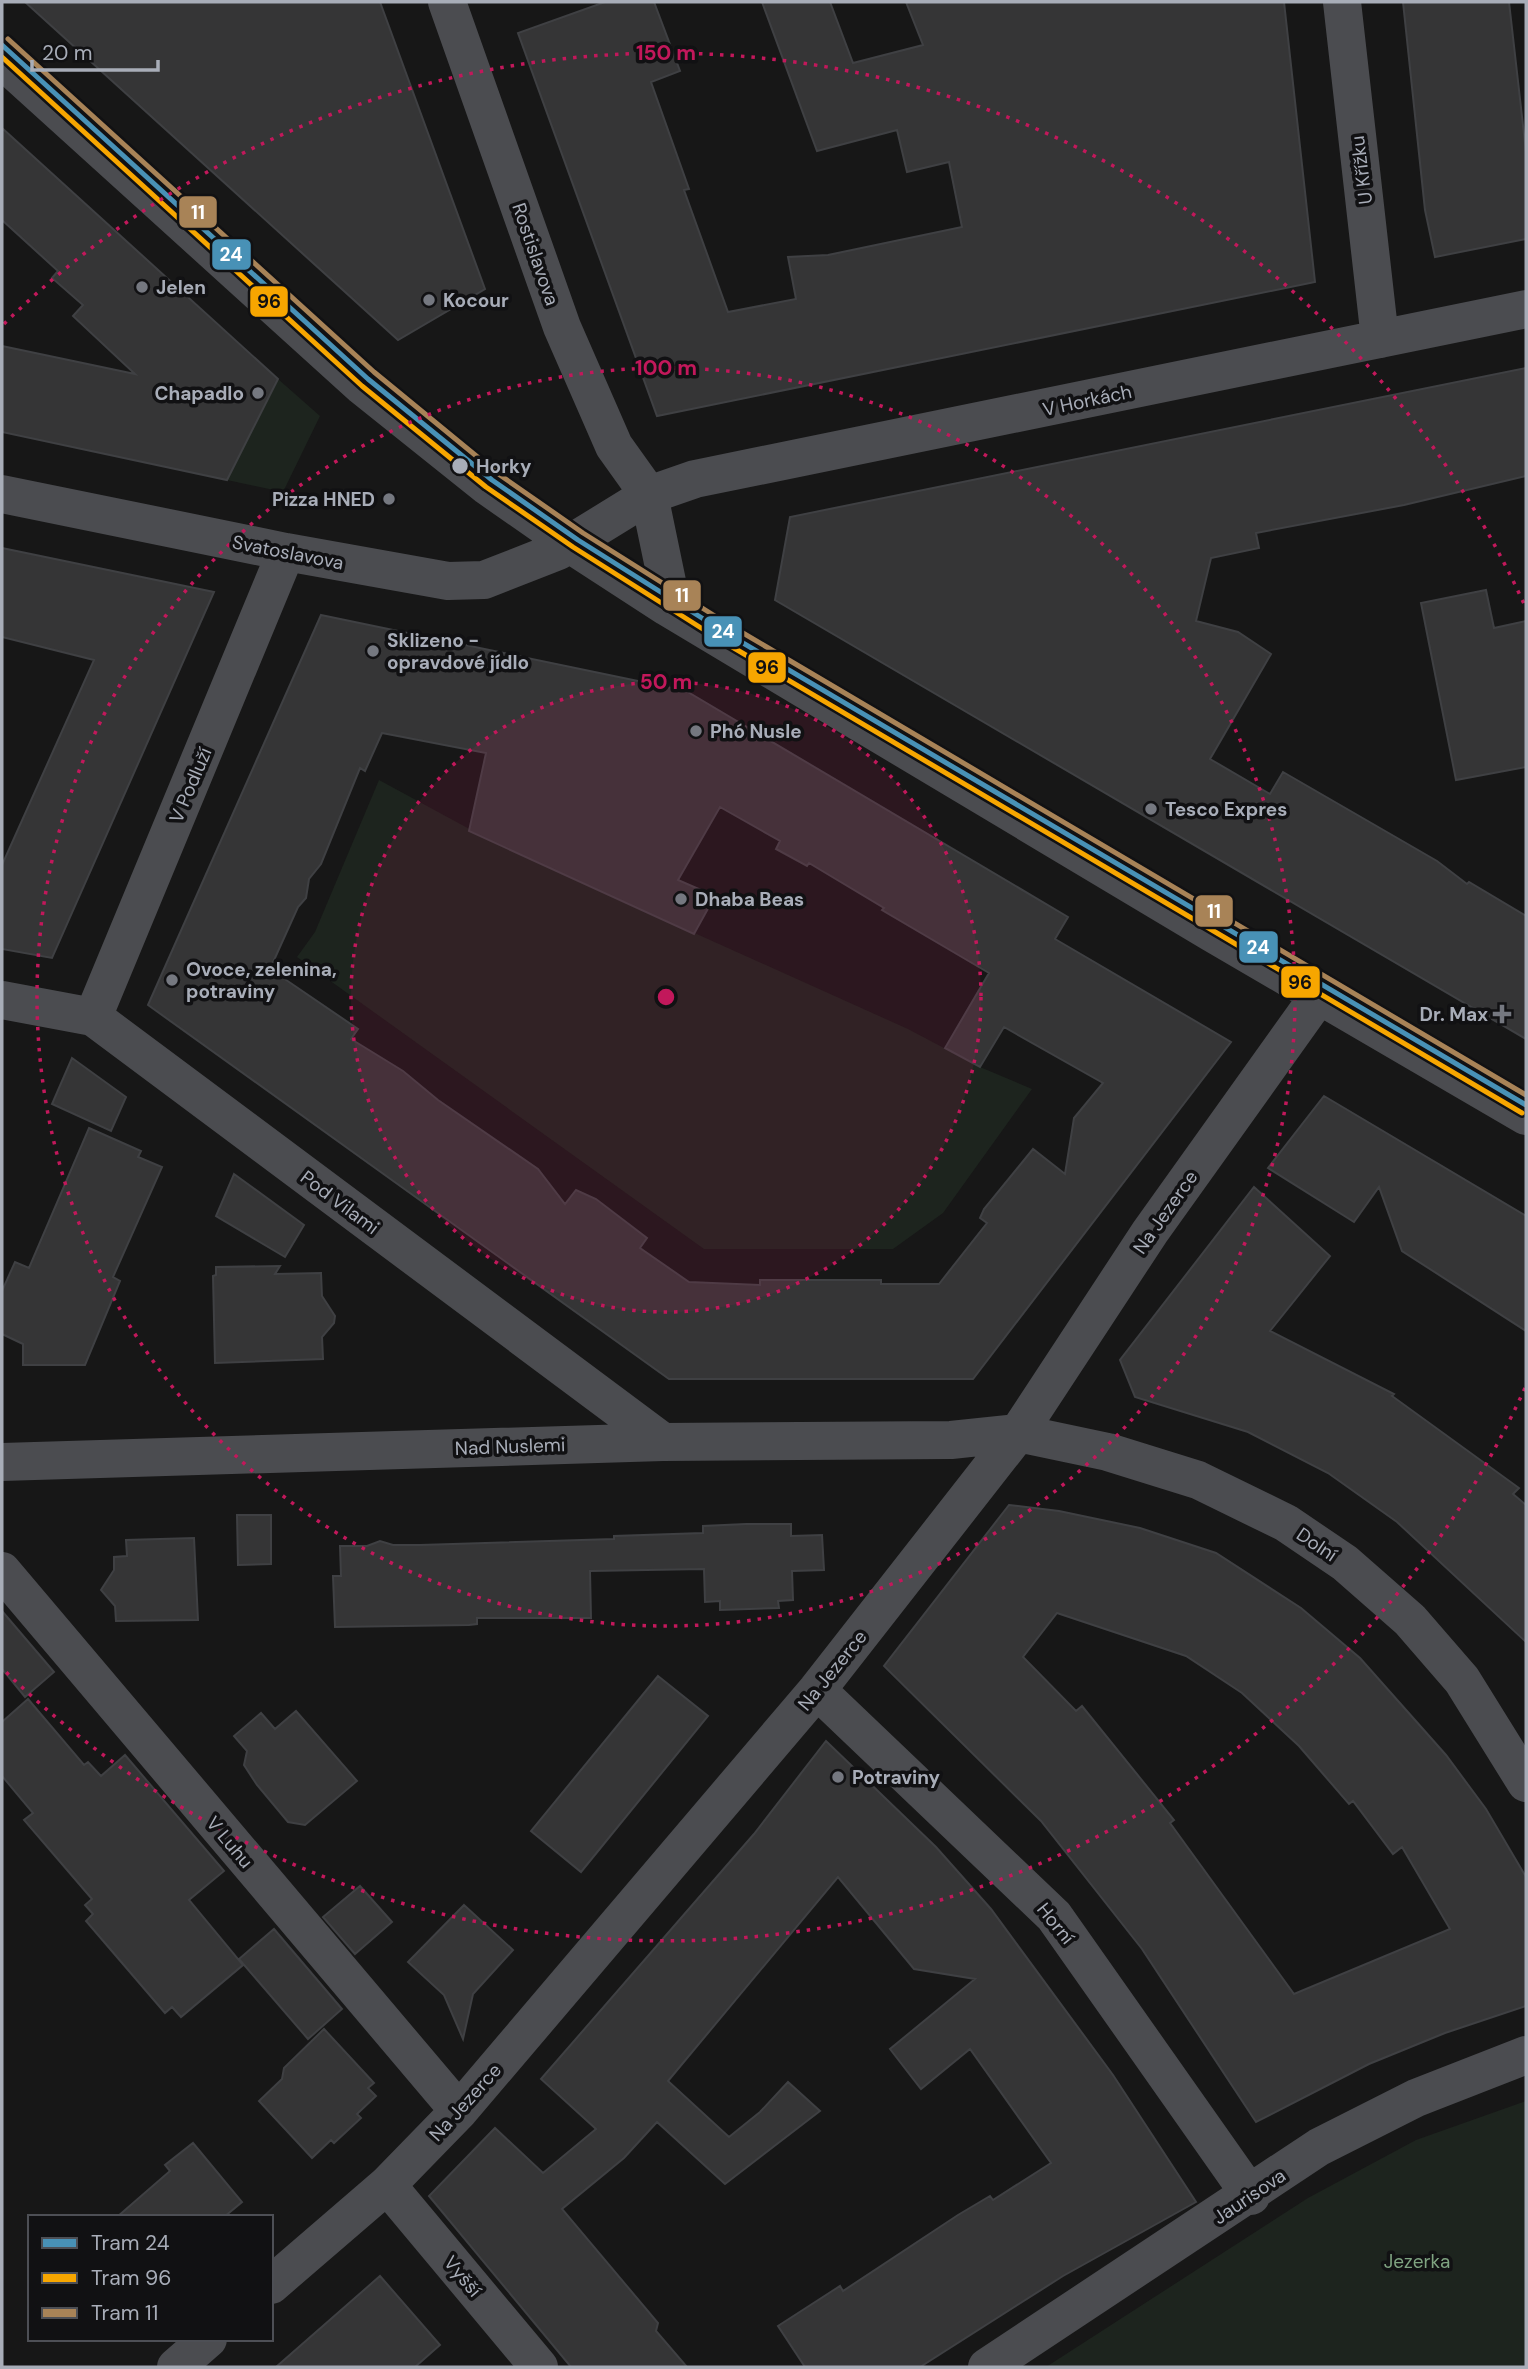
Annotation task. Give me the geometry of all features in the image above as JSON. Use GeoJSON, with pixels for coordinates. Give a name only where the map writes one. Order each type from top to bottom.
{"type":"FeatureCollection","features":[{"type":"Feature","properties":{"kind":"street","name":"Rostislavova"},"geometry":{"type":"LineString","coordinates":[[447,2],[562,327],[614,446],[649,495]]}},
{"type":"Feature","properties":{"kind":"street","name":"U Křížku"},"geometry":{"type":"LineString","coordinates":[[1342,2],[1380,339]]}},
{"type":"Feature","properties":{"kind":"street"},"geometry":{"type":"LineString","coordinates":[[2,60],[362,386],[487,486],[570,544],[667,607],[1526,1116]]}},
{"type":"Feature","properties":{"kind":"street","name":"V Horkách"},"geometry":{"type":"LineString","coordinates":[[570,544],[649,495],[695,479],[1526,309]]}},
{"type":"Feature","properties":{"kind":"street","name":"Svatoslavova"},"geometry":{"type":"LineString","coordinates":[[2,494],[286,552],[449,581],[484,580],[570,544]]}},
{"type":"Feature","properties":{"kind":"street"},"geometry":{"type":"LineString","coordinates":[[649,495],[670,596],[667,607]]}},
{"type":"Feature","properties":{"kind":"street","name":"V Podluží"},"geometry":{"type":"LineString","coordinates":[[93,1017],[286,552]]}},
{"type":"Feature","properties":{"kind":"street","name":"Na Jezerce"},"geometry":{"type":"LineString","coordinates":[[273,2283],[387,2185],[459,2111],[817,1689],[923,1559],[1018,1433],[1150,1232],[1320,995]]}},
{"type":"Feature","properties":{"kind":"street","name":"Pod Vilami"},"geometry":{"type":"LineString","coordinates":[[2,1000],[93,1017],[663,1442]]}},
{"type":"Feature","properties":{"kind":"street","name":"Nad Nuslemi"},"geometry":{"type":"LineString","coordinates":[[2,1462],[663,1442],[951,1440],[1018,1433]]}},
{"type":"Feature","properties":{"kind":"street","name":"Dolní"},"geometry":{"type":"LineString","coordinates":[[1018,1433],[1108,1452],[1198,1480],[1286,1523],[1345,1563],[1410,1619],[1516,1737],[1526,1783]]}},
{"type":"Feature","properties":{"kind":"street","name":"V Luhu"},"geometry":{"type":"LineString","coordinates":[[2,1571],[459,2111]]}},
{"type":"Feature","properties":{"kind":"street","name":"Horní"},"geometry":{"type":"LineString","coordinates":[[817,1689],[1054,1916],[1251,2196]]}},
{"type":"Feature","properties":{"kind":"street","name":"Jaurisova"},"geometry":{"type":"LineString","coordinates":[[987,2367],[1251,2196],[1320,2147],[1366,2121],[1526,2055]]}},
{"type":"Feature","properties":{"kind":"street","name":"Vyšší"},"geometry":{"type":"LineString","coordinates":[[387,2185],[539,2367]]}},
{"type":"Feature","properties":{"kind":"street"},"geometry":{"type":"LineString","coordinates":[[176,2367],[206,2341]]}},
{"type":"Feature","properties":{"kind":"green space"},"geometry":{"type":"Polygon","coordinates":[[[278,379],[320,416],[283,492],[227,480],[278,379]]]}},
{"type":"Feature","properties":{"kind":"green space"},"geometry":{"type":"Polygon","coordinates":[[[379,780],[499,845],[908,1029],[980,1067],[1032,1089],[943,1213],[893,1249],[704,1249],[297,957],[315,932],[379,780]]]}},
{"type":"Feature","properties":{"kind":"green space","name":"Jezerka"},"geometry":{"type":"Polygon","coordinates":[[[1526,2101],[1526,2367],[1046,2367],[1308,2198],[1416,2140],[1526,2101]]]}},
{"type":"Feature","properties":{"kind":"building"},"geometry":{"type":"Polygon","coordinates":[[[25,2],[380,2],[485,289],[398,340],[25,2]]]}},
{"type":"Feature","properties":{"kind":"building"},"geometry":{"type":"Polygon","coordinates":[[[605,2],[654,2],[680,71],[651,82],[689,189],[684,190],[728,312],[796,299],[788,257],[828,255],[962,227],[949,162],[907,172],[897,130],[817,151],[762,2],[830,2],[853,63],[923,45],[906,2],[1284,2],[1315,282],[657,416],[518,33],[605,2]]]}},
{"type":"Feature","properties":{"kind":"building"},"geometry":{"type":"Polygon","coordinates":[[[1403,2],[1509,2],[1526,152],[1526,239],[1435,257],[1425,210],[1403,2]]]}},
{"type":"Feature","properties":{"kind":"building"},"geometry":{"type":"Polygon","coordinates":[[[2,128],[278,379],[227,480],[2,432],[2,346],[135,374],[73,316],[83,305],[52,278],[58,271],[2,220],[2,128]]]}},
{"type":"Feature","properties":{"kind":"building"},"geometry":{"type":"Polygon","coordinates":[[[1526,368],[1526,476],[1404,505],[1256,533],[1259,548],[1211,558],[1196,621],[1238,632],[1271,654],[1210,759],[1270,794],[1283,772],[1437,861],[1467,884],[1469,882],[1526,916],[1526,1039],[775,600],[790,517],[1526,368]]]}},
{"type":"Feature","properties":{"kind":"building"},"geometry":{"type":"Polygon","coordinates":[[[2,548],[214,592],[52,958],[2,949],[2,865],[94,660],[2,637],[2,548]]]}},
{"type":"Feature","properties":{"kind":"building"},"geometry":{"type":"Polygon","coordinates":[[[1486,590],[1494,628],[1526,621],[1526,767],[1456,780],[1421,603],[1486,590]]]}},
{"type":"Feature","properties":{"kind":"building"},"geometry":{"type":"Polygon","coordinates":[[[321,615],[686,691],[1068,917],[1055,939],[1231,1042],[973,1379],[669,1379],[148,1005],[321,615]],[[382,733],[365,771],[360,768],[321,864],[309,879],[306,898],[298,907],[270,969],[358,1029],[351,1039],[403,1071],[438,1100],[538,1169],[565,1204],[576,1190],[596,1199],[647,1238],[640,1248],[689,1282],[760,1285],[760,1280],[881,1280],[881,1284],[939,1284],[987,1223],[980,1218],[984,1209],[1033,1149],[1065,1174],[1074,1118],[1103,1083],[1004,1027],[980,1067],[945,1048],[989,973],[809,863],[807,866],[776,849],[780,841],[720,807],[678,880],[715,896],[694,934],[469,831],[486,753],[382,733]]]}},
{"type":"Feature","properties":{"kind":"building"},"geometry":{"type":"Polygon","coordinates":[[[72,1058],[126,1097],[111,1131],[52,1104],[72,1058]]]}},
{"type":"Feature","properties":{"kind":"building"},"geometry":{"type":"Polygon","coordinates":[[[1324,1096],[1526,1216],[1526,1331],[1402,1251],[1379,1187],[1354,1222],[1268,1168],[1324,1096]]]}},
{"type":"Feature","properties":{"kind":"building"},"geometry":{"type":"Polygon","coordinates":[[[89,1128],[141,1151],[138,1157],[162,1167],[113,1277],[120,1281],[85,1365],[23,1365],[23,1344],[2,1334],[2,1291],[15,1262],[29,1268],[89,1128]]]}},
{"type":"Feature","properties":{"kind":"building"},"geometry":{"type":"Polygon","coordinates":[[[234,1174],[304,1225],[285,1257],[216,1216],[234,1174]]]}},
{"type":"Feature","properties":{"kind":"building"},"geometry":{"type":"Polygon","coordinates":[[[1254,1187],[1330,1256],[1270,1331],[1394,1394],[1392,1396],[1519,1488],[1513,1494],[1526,1505],[1526,1642],[1397,1522],[1328,1473],[1248,1432],[1135,1397],[1120,1360],[1254,1187]]]}},
{"type":"Feature","properties":{"kind":"building"},"geometry":{"type":"Polygon","coordinates":[[[280,1266],[275,1274],[321,1273],[322,1296],[335,1316],[334,1323],[322,1337],[323,1359],[215,1363],[213,1276],[216,1275],[216,1267],[280,1266]]]}},
{"type":"Feature","properties":{"kind":"building"},"geometry":{"type":"Polygon","coordinates":[[[1009,1505],[1059,1511],[1140,1528],[1216,1553],[1301,1608],[1360,1658],[1446,1755],[1486,1809],[1526,1877],[1526,2006],[1445,2033],[1369,2064],[1256,2122],[1142,1949],[1041,1821],[884,1666],[1009,1505]],[[1057,1613],[1023,1657],[1076,1711],[1082,1706],[1174,1820],[1170,1823],[1294,1994],[1450,1929],[1402,1847],[1393,1854],[1353,1801],[1349,1804],[1299,1746],[1242,1693],[1186,1656],[1057,1613]]]}},
{"type":"Feature","properties":{"kind":"building"},"geometry":{"type":"Polygon","coordinates":[[[237,1515],[271,1515],[271,1564],[238,1565],[237,1515]]]}},
{"type":"Feature","properties":{"kind":"building"},"geometry":{"type":"Polygon","coordinates":[[[791,1524],[791,1536],[822,1535],[824,1570],[792,1571],[793,1600],[778,1601],[779,1608],[720,1610],[720,1601],[705,1602],[704,1569],[590,1571],[591,1618],[477,1618],[477,1624],[469,1625],[335,1627],[333,1576],[341,1576],[340,1546],[367,1546],[380,1541],[393,1545],[420,1545],[614,1539],[614,1536],[703,1533],[703,1526],[791,1524]]]}},
{"type":"Feature","properties":{"kind":"building"},"geometry":{"type":"Polygon","coordinates":[[[194,1538],[198,1620],[116,1621],[115,1606],[101,1590],[114,1570],[114,1557],[127,1556],[126,1540],[194,1538]]]}},
{"type":"Feature","properties":{"kind":"building"},"geometry":{"type":"Polygon","coordinates":[[[2,1611],[54,1672],[25,1697],[2,1669],[2,1611]]]}},
{"type":"Feature","properties":{"kind":"building"},"geometry":{"type":"Polygon","coordinates":[[[658,1676],[708,1716],[581,1872],[531,1831],[658,1676]]]}},
{"type":"Feature","properties":{"kind":"building"},"geometry":{"type":"Polygon","coordinates":[[[28,1699],[84,1765],[88,1762],[101,1776],[125,1755],[224,1871],[189,1900],[243,1965],[181,2017],[172,2007],[165,2013],[86,1921],[93,1914],[85,1905],[92,1899],[24,1820],[33,1813],[2,1776],[2,1722],[28,1699]]]}},
{"type":"Feature","properties":{"kind":"building"},"geometry":{"type":"Polygon","coordinates":[[[296,1711],[357,1781],[305,1825],[288,1822],[257,1785],[244,1765],[247,1751],[234,1736],[261,1713],[275,1729],[296,1711]]]}},
{"type":"Feature","properties":{"kind":"building"},"geometry":{"type":"Polygon","coordinates":[[[826,1741],[936,1847],[991,1909],[1113,2075],[1196,2202],[1063,2276],[920,2367],[805,2367],[778,2326],[840,2286],[843,2291],[958,2215],[990,2196],[993,2200],[1051,2163],[970,2049],[921,2089],[890,2049],[975,1979],[914,1969],[838,1877],[668,2081],[729,2137],[760,2112],[788,2082],[820,2111],[725,2184],[657,2122],[624,2158],[562,2209],[658,2323],[656,2331],[687,2367],[571,2367],[429,2196],[495,2128],[543,2173],[596,2129],[541,2079],[754,1834],[826,1741]]]}},
{"type":"Feature","properties":{"kind":"building"},"geometry":{"type":"Polygon","coordinates":[[[360,1886],[392,1922],[355,1954],[323,1917],[360,1886]]]}},
{"type":"Feature","properties":{"kind":"building"},"geometry":{"type":"Polygon","coordinates":[[[464,1905],[513,1950],[473,1994],[463,2039],[444,1995],[408,1962],[464,1905]]]}},
{"type":"Feature","properties":{"kind":"building"},"geometry":{"type":"Polygon","coordinates":[[[274,1929],[342,2009],[308,2039],[239,1959],[274,1929]]]}},
{"type":"Feature","properties":{"kind":"building"},"geometry":{"type":"Polygon","coordinates":[[[324,2029],[374,2083],[368,2088],[376,2096],[357,2114],[361,2118],[334,2143],[331,2140],[312,2158],[259,2101],[282,2079],[284,2068],[324,2029]]]}},
{"type":"Feature","properties":{"kind":"building"},"geometry":{"type":"Polygon","coordinates":[[[193,2143],[242,2202],[226,2215],[119,2215],[170,2171],[165,2165],[193,2143]]]}},
{"type":"Feature","properties":{"kind":"building"},"geometry":{"type":"Polygon","coordinates":[[[380,2276],[440,2345],[415,2367],[276,2367],[380,2276]]]}},
{"type":"Feature","properties":{"kind":"tram line","name":"11"},"geometry":{"type":"LineString","coordinates":[[8,39],[374,372],[497,473],[583,533],[726,623],[1526,1095]]}},
{"type":"Feature","properties":{"kind":"tram line","name":"24"},"geometry":{"type":"LineString","coordinates":[[2,45],[368,379],[492,480],[578,540],[721,630],[1526,1105]]}},
{"type":"Feature","properties":{"kind":"tram line","name":"96"},"geometry":{"type":"LineString","coordinates":[[2,57],[362,386],[486,487],[573,547],[717,638],[1522,1113]]}},
{"type":"Feature","properties":{"kind":"place","name":"Jelen"},"geometry":{"type":"Point","coordinates":[142,287]}},
{"type":"Feature","properties":{"kind":"place","name":"Kocour"},"geometry":{"type":"Point","coordinates":[429,300]}},
{"type":"Feature","properties":{"kind":"place","name":"Chapadlo"},"geometry":{"type":"Point","coordinates":[258,393]}},
{"type":"Feature","properties":{"kind":"place","name":"Horky"},"geometry":{"type":"Point","coordinates":[460,466]}},
{"type":"Feature","properties":{"kind":"place","name":"Pizza HNED"},"geometry":{"type":"Point","coordinates":[389,499]}},
{"type":"Feature","properties":{"kind":"place","name":"Sklizeno - opravdové jídlo"},"geometry":{"type":"Point","coordinates":[373,651]}},
{"type":"Feature","properties":{"kind":"place","name":"Phó Nusle"},"geometry":{"type":"Point","coordinates":[696,731]}},
{"type":"Feature","properties":{"kind":"place","name":"Tesco Expres"},"geometry":{"type":"Point","coordinates":[1151,809]}},
{"type":"Feature","properties":{"kind":"place","name":"Dhaba Beas"},"geometry":{"type":"Point","coordinates":[681,899]}},
{"type":"Feature","properties":{"kind":"place","name":"Ovoce, zelenina, potraviny"},"geometry":{"type":"Point","coordinates":[172,980]}},
{"type":"Feature","properties":{"kind":"place","name":"Dr. Max"},"geometry":{"type":"Point","coordinates":[1502,1014]}},
{"type":"Feature","properties":{"kind":"place","name":"Potraviny"},"geometry":{"type":"Point","coordinates":[838,1777]}}]}
